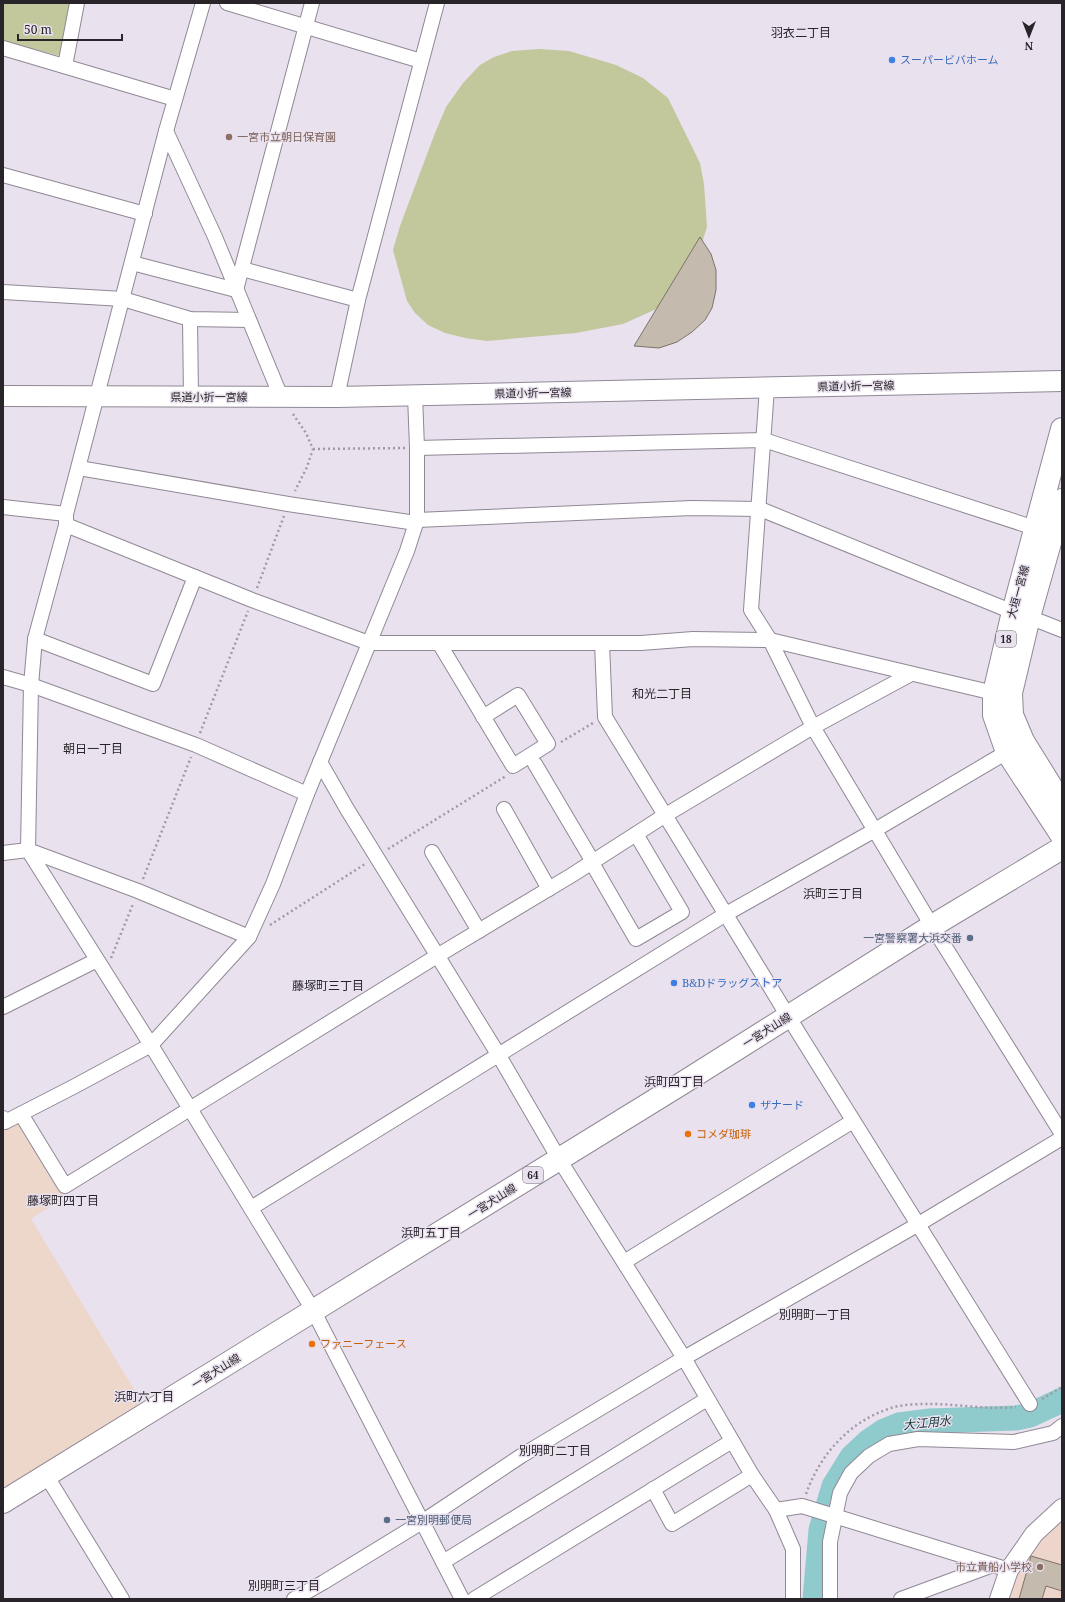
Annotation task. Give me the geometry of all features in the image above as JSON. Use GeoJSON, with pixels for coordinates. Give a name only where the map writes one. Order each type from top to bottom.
{"type":"FeatureCollection","features":[{"type":"Feature","properties":{"kind":"main road","name":"県道小折一宮線"},"geometry":{"type":"LineString","coordinates":[[3,396],[337,397],[1062,381]]}},
{"type":"Feature","properties":{"kind":"main road","name":"大垣一宮線"},"geometry":{"type":"LineString","coordinates":[[1050,532],[1062,429]]}},
{"type":"Feature","properties":{"kind":"main road","name":"大垣一宮線"},"geometry":{"type":"LineString","coordinates":[[1062,500],[994,693],[994,715],[1007,752],[1062,836]]}},
{"type":"Feature","properties":{"kind":"main road","name":"大垣一宮線"},"geometry":{"type":"LineString","coordinates":[[1021,614],[1011,693],[1012,715],[1023,741],[1062,804]]}},
{"type":"Feature","properties":{"kind":"main road","name":"一宮犬山線"},"geometry":{"type":"LineString","coordinates":[[3,1502],[559,1159],[932,926],[1062,848]]}},
{"type":"Feature","properties":{"kind":"street"},"geometry":{"type":"LineString","coordinates":[[65,66],[77,3]]}},
{"type":"Feature","properties":{"kind":"street"},"geometry":{"type":"LineString","coordinates":[[203,3],[166,131],[35,639],[31,685],[28,850],[151,1045],[189,1110],[313,1310],[462,1599]]}},
{"type":"Feature","properties":{"kind":"street"},"geometry":{"type":"LineString","coordinates":[[227,3],[421,61]]}},
{"type":"Feature","properties":{"kind":"street"},"geometry":{"type":"LineString","coordinates":[[236,290],[312,3]]}},
{"type":"Feature","properties":{"kind":"street"},"geometry":{"type":"LineString","coordinates":[[337,397],[358,300],[437,3]]}},
{"type":"Feature","properties":{"kind":"street"},"geometry":{"type":"LineString","coordinates":[[3,48],[175,99]]}},
{"type":"Feature","properties":{"kind":"street"},"geometry":{"type":"LineString","coordinates":[[166,131],[215,237],[281,397]]}},
{"type":"Feature","properties":{"kind":"street"},"geometry":{"type":"LineString","coordinates":[[3,174],[145,214]]}},
{"type":"Feature","properties":{"kind":"street"},"geometry":{"type":"LineString","coordinates":[[132,263],[236,290]]}},
{"type":"Feature","properties":{"kind":"street"},"geometry":{"type":"LineString","coordinates":[[242,268],[358,300]]}},
{"type":"Feature","properties":{"kind":"street"},"geometry":{"type":"LineString","coordinates":[[3,292],[123,298],[190,319],[249,320]]}},
{"type":"Feature","properties":{"kind":"street"},"geometry":{"type":"LineString","coordinates":[[190,319],[191,397]]}},
{"type":"Feature","properties":{"kind":"street"},"geometry":{"type":"LineString","coordinates":[[767,388],[760,509],[751,610],[770,640],[813,727],[932,926],[1062,1134]]}},
{"type":"Feature","properties":{"kind":"street"},"geometry":{"type":"LineString","coordinates":[[3,1118],[5,1122],[151,1045],[250,936],[273,884],[307,794],[368,642],[407,551],[416,522],[417,448],[415,395]]}},
{"type":"Feature","properties":{"kind":"street"},"geometry":{"type":"LineString","coordinates":[[417,448],[764,440],[1050,532]]}},
{"type":"Feature","properties":{"kind":"street"},"geometry":{"type":"LineString","coordinates":[[79,468],[288,504],[416,522],[692,508],[760,509],[1062,630]]}},
{"type":"Feature","properties":{"kind":"street"},"geometry":{"type":"LineString","coordinates":[[3,507],[66,519],[195,577],[252,600],[368,642],[641,643],[693,639],[770,640],[994,693]]}},
{"type":"Feature","properties":{"kind":"street"},"geometry":{"type":"LineString","coordinates":[[35,639],[152,684],[195,577]]}},
{"type":"Feature","properties":{"kind":"street"},"geometry":{"type":"LineString","coordinates":[[439,643],[483,717],[513,766],[548,744],[518,695],[483,717]]}},
{"type":"Feature","properties":{"kind":"street"},"geometry":{"type":"LineString","coordinates":[[602,643],[605,717],[788,1017],[1030,1404]]}},
{"type":"Feature","properties":{"kind":"street"},"geometry":{"type":"LineString","coordinates":[[21,1114],[65,1186],[437,956],[549,889],[664,816],[813,727],[911,674]]}},
{"type":"Feature","properties":{"kind":"street"},"geometry":{"type":"LineString","coordinates":[[3,677],[31,685],[196,744],[307,794]]}},
{"type":"Feature","properties":{"kind":"street"},"geometry":{"type":"LineString","coordinates":[[251,1208],[726,914],[875,830],[1007,752]]}},
{"type":"Feature","properties":{"kind":"street"},"geometry":{"type":"LineString","coordinates":[[320,762],[498,1054],[559,1159],[684,1358],[752,1475],[776,1510],[794,1549],[793,1599]]}},
{"type":"Feature","properties":{"kind":"street"},"geometry":{"type":"LineString","coordinates":[[535,764],[636,939],[682,912],[636,834]]}},
{"type":"Feature","properties":{"kind":"street"},"geometry":{"type":"LineString","coordinates":[[504,809],[549,889]]}},
{"type":"Feature","properties":{"kind":"street"},"geometry":{"type":"LineString","coordinates":[[3,853],[28,850],[138,891],[250,936]]}},
{"type":"Feature","properties":{"kind":"street"},"geometry":{"type":"LineString","coordinates":[[432,852],[479,931]]}},
{"type":"Feature","properties":{"kind":"street"},"geometry":{"type":"LineString","coordinates":[[3,1007],[96,960]]}},
{"type":"Feature","properties":{"kind":"street"},"geometry":{"type":"LineString","coordinates":[[624,1262],[853,1121]]}},
{"type":"Feature","properties":{"kind":"street"},"geometry":{"type":"LineString","coordinates":[[294,1599],[422,1522],[521,1456],[684,1358],[917,1225],[1062,1138]]}},
{"type":"Feature","properties":{"kind":"street"},"geometry":{"type":"LineString","coordinates":[[443,1562],[707,1399]]}},
{"type":"Feature","properties":{"kind":"street"},"geometry":{"type":"LineString","coordinates":[[830,1599],[830,1542],[833,1516],[840,1493],[851,1473],[869,1456],[889,1444],[918,1439],[1014,1442],[1053,1433],[1062,1426]]}},
{"type":"Feature","properties":{"kind":"street"},"geometry":{"type":"LineString","coordinates":[[474,1599],[732,1441]]}},
{"type":"Feature","properties":{"kind":"street"},"geometry":{"type":"LineString","coordinates":[[653,1489],[672,1524],[752,1475]]}},
{"type":"Feature","properties":{"kind":"street"},"geometry":{"type":"LineString","coordinates":[[46,1476],[122,1599]]}},
{"type":"Feature","properties":{"kind":"street"},"geometry":{"type":"LineString","coordinates":[[776,1510],[802,1506],[1001,1567]]}},
{"type":"Feature","properties":{"kind":"street"},"geometry":{"type":"LineString","coordinates":[[901,1599],[1001,1567],[1062,1508]]}},
{"type":"Feature","properties":{"kind":"street"},"geometry":{"type":"LineString","coordinates":[[999,1599],[1001,1567]]}},
{"type":"Feature","properties":{"kind":"path"},"geometry":{"type":"LineString","coordinates":[[105,974],[196,744],[288,504],[307,467],[313,449],[306,433],[281,397]]}},
{"type":"Feature","properties":{"kind":"path"},"geometry":{"type":"LineString","coordinates":[[313,449],[417,448]]}},
{"type":"Feature","properties":{"kind":"path"},"geometry":{"type":"LineString","coordinates":[[558,744],[605,717]]}},
{"type":"Feature","properties":{"kind":"path"},"geometry":{"type":"LineString","coordinates":[[250,936],[258,933],[376,856],[509,774]]}},
{"type":"Feature","properties":{"kind":"shaded area"},"geometry":{"type":"Polygon","coordinates":[[[18,1121],[65,1197],[31,1219],[144,1406],[3,1495],[3,1129],[18,1121]]]}},
{"type":"Feature","properties":{"kind":"shaded area","name":"市立貴船小学校"},"geometry":{"type":"Polygon","coordinates":[[[1062,1518],[1062,1599],[998,1599],[1031,1548],[1062,1518]]]}},
{"type":"Feature","properties":{"kind":"green space"},"geometry":{"type":"Polygon","coordinates":[[[3,3],[71,3],[61,56],[3,41],[3,3]]]}},
{"type":"Feature","properties":{"kind":"green space"},"geometry":{"type":"Polygon","coordinates":[[[539,49],[569,51],[616,65],[643,78],[668,98],[700,163],[704,184],[707,227],[700,249],[663,306],[623,324],[576,333],[487,341],[445,333],[428,325],[415,313],[407,301],[393,250],[400,226],[446,107],[463,83],[480,65],[494,57],[512,51],[539,49]]]}},
{"type":"Feature","properties":{"kind":"building"},"geometry":{"type":"Polygon","coordinates":[[[700,237],[711,254],[716,270],[716,290],[712,308],[705,320],[692,332],[677,342],[659,348],[634,346],[700,237]]]}},
{"type":"Feature","properties":{"kind":"building"},"geometry":{"type":"Polygon","coordinates":[[[1031,1556],[1062,1565],[1062,1591],[1046,1586],[1042,1599],[1019,1599],[1031,1556]]]}},
{"type":"Feature","properties":{"kind":"waterway","name":"大江用水"},"geometry":{"type":"LineString","coordinates":[[815,1599],[821,1530],[834,1486],[852,1457],[868,1442],[884,1431],[899,1425],[930,1421],[1016,1418],[1030,1415],[1062,1400]]}},
{"type":"Feature","properties":{"kind":"place","name":"スーパービバホーム"},"geometry":{"type":"Point","coordinates":[892,60]}},
{"type":"Feature","properties":{"kind":"place","name":"一宮市立朝日保育園"},"geometry":{"type":"Point","coordinates":[229,137]}},
{"type":"Feature","properties":{"kind":"place","name":"一宮警察署大浜交番"},"geometry":{"type":"Point","coordinates":[970,938]}},
{"type":"Feature","properties":{"kind":"place","name":"B&Dドラッグストア"},"geometry":{"type":"Point","coordinates":[674,983]}},
{"type":"Feature","properties":{"kind":"place","name":"ザナード"},"geometry":{"type":"Point","coordinates":[752,1105]}},
{"type":"Feature","properties":{"kind":"place","name":"コメダ珈琲"},"geometry":{"type":"Point","coordinates":[688,1134]}},
{"type":"Feature","properties":{"kind":"place","name":"ファニーフェース"},"geometry":{"type":"Point","coordinates":[312,1344]}},
{"type":"Feature","properties":{"kind":"place","name":"一宮別明郵便局"},"geometry":{"type":"Point","coordinates":[387,1520]}},
{"type":"Feature","properties":{"kind":"place","name":"市立貴船小学校"},"geometry":{"type":"Point","coordinates":[1040,1567]}},
{"type":"Feature","properties":{"kind":"district","name":"羽衣二丁目"},"geometry":{"type":"Point","coordinates":[801,33]}},
{"type":"Feature","properties":{"kind":"district","name":"和光二丁目"},"geometry":{"type":"Point","coordinates":[662,694]}},
{"type":"Feature","properties":{"kind":"district","name":"朝日一丁目"},"geometry":{"type":"Point","coordinates":[93,749]}},
{"type":"Feature","properties":{"kind":"district","name":"浜町三丁目"},"geometry":{"type":"Point","coordinates":[833,894]}},
{"type":"Feature","properties":{"kind":"district","name":"藤塚町三丁目"},"geometry":{"type":"Point","coordinates":[328,986]}},
{"type":"Feature","properties":{"kind":"district","name":"浜町四丁目"},"geometry":{"type":"Point","coordinates":[674,1082]}},
{"type":"Feature","properties":{"kind":"district","name":"藤塚町四丁目"},"geometry":{"type":"Point","coordinates":[63,1201]}},
{"type":"Feature","properties":{"kind":"district","name":"浜町五丁目"},"geometry":{"type":"Point","coordinates":[431,1233]}},
{"type":"Feature","properties":{"kind":"district","name":"別明町一丁目"},"geometry":{"type":"Point","coordinates":[815,1315]}},
{"type":"Feature","properties":{"kind":"district","name":"浜町六丁目"},"geometry":{"type":"Point","coordinates":[144,1397]}},
{"type":"Feature","properties":{"kind":"district","name":"別明町二丁目"},"geometry":{"type":"Point","coordinates":[555,1451]}},
{"type":"Feature","properties":{"kind":"district","name":"別明町三丁目"},"geometry":{"type":"Point","coordinates":[284,1586]}}]}
